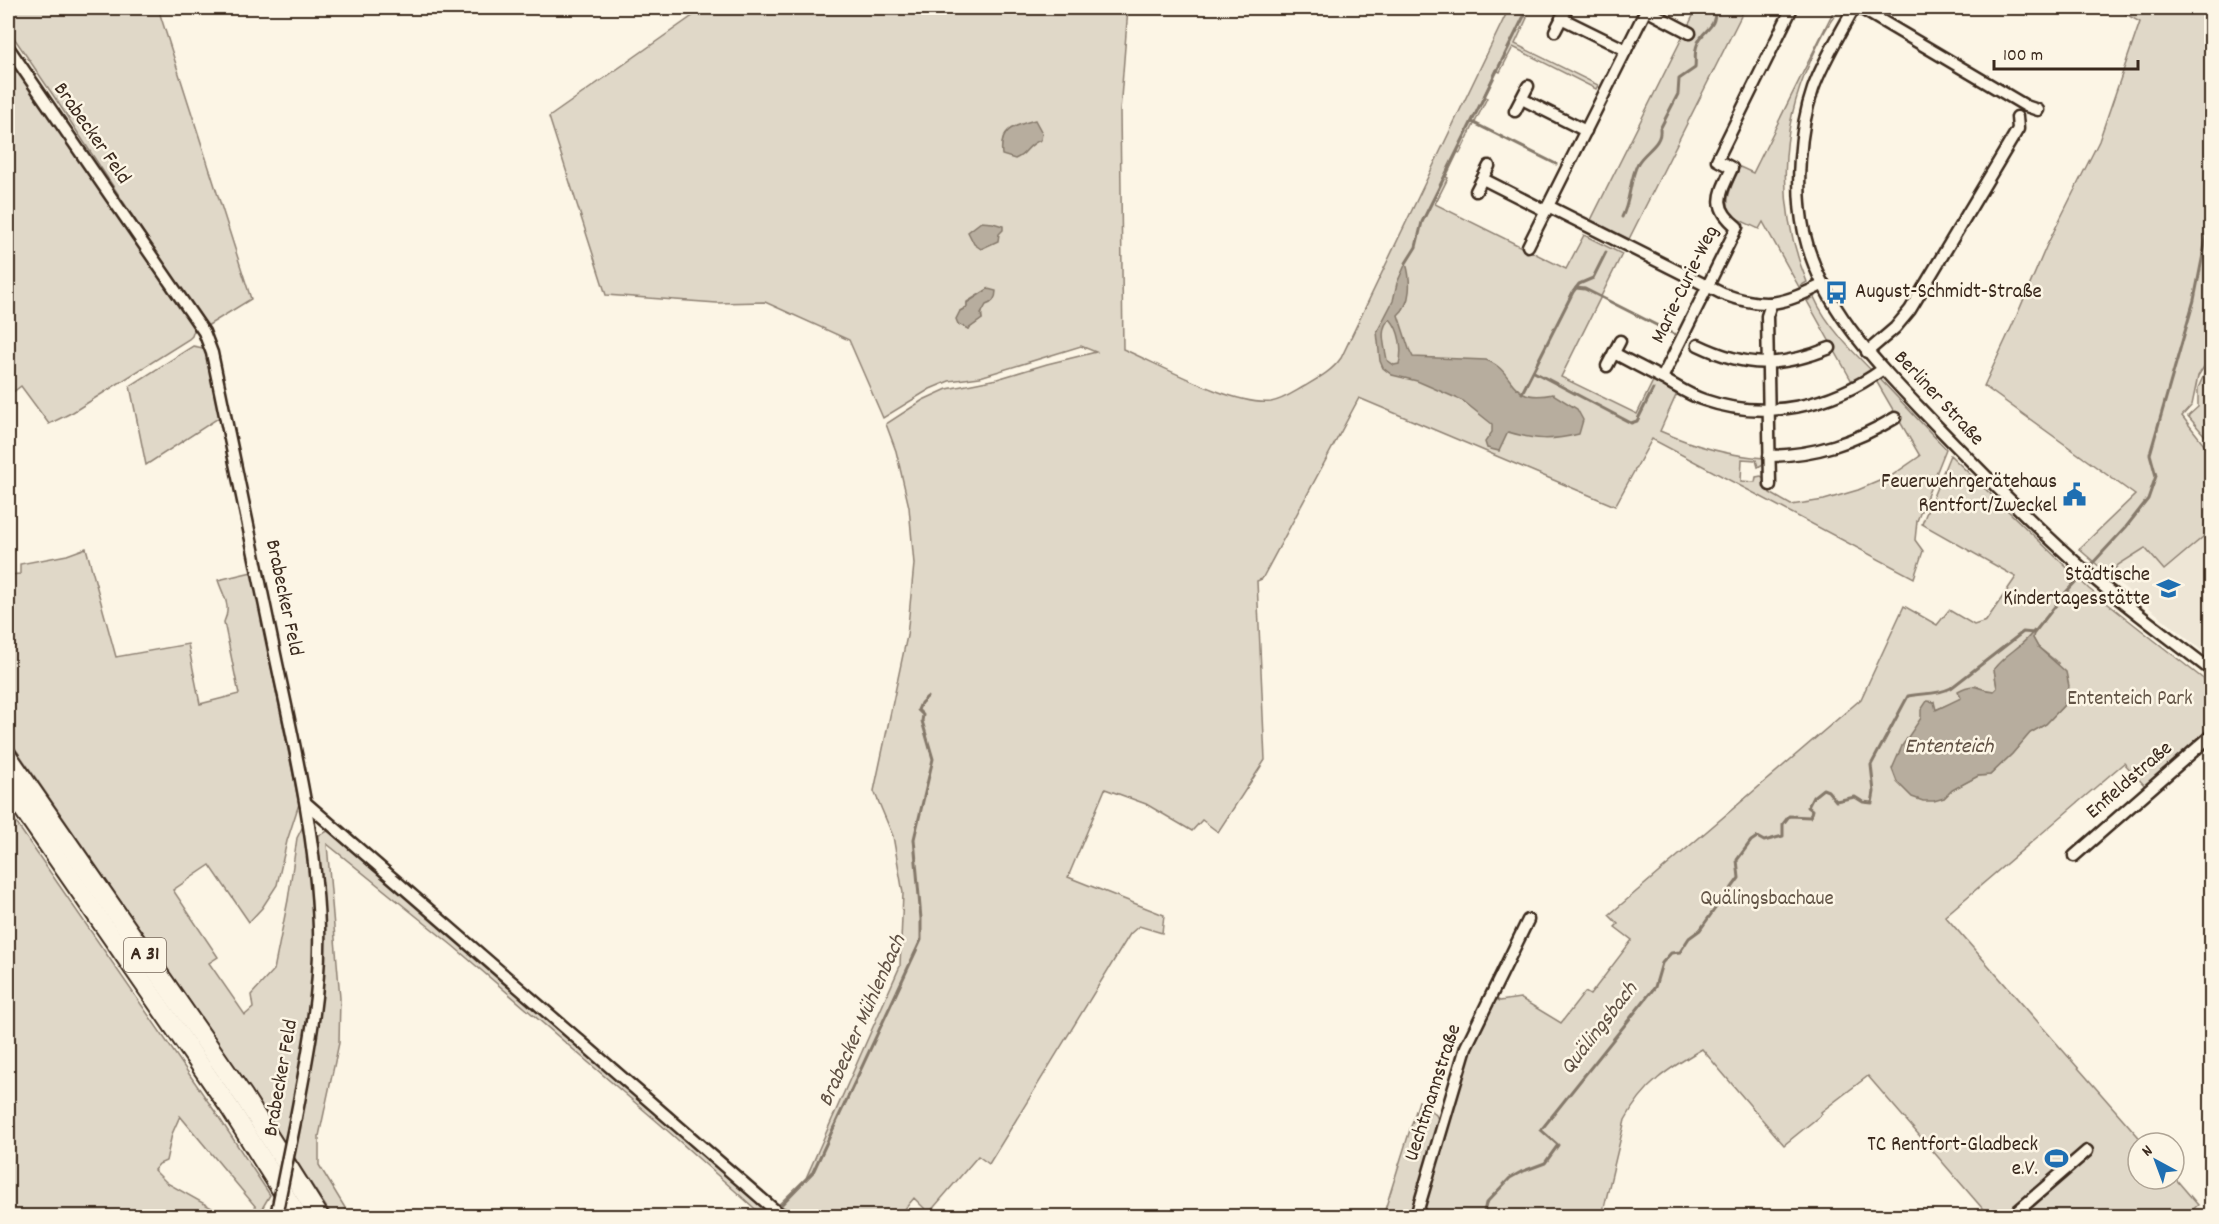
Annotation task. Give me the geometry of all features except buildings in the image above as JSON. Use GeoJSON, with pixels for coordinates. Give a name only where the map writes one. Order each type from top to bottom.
{"type":"FeatureCollection","features":[{"type":"Feature","properties":{"kind":"highway","name":"A 31"},"geometry":{"type":"LineString","coordinates":[[8,757],[243,1097],[319,1216]]}},
{"type":"Feature","properties":{"kind":"highway","name":"A 31"},"geometry":{"type":"LineString","coordinates":[[8,787],[230,1108],[298,1216]]}},
{"type":"Feature","properties":{"kind":"street"},"geometry":{"type":"LineString","coordinates":[[1555,31],[1567,8]]}},
{"type":"Feature","properties":{"kind":"street","name":"Marie-Curie-Weg"},"geometry":{"type":"LineString","coordinates":[[1614,353],[1662,378],[1737,227],[1723,214],[1719,202],[1732,168],[1717,160],[1792,8]]}},
{"type":"Feature","properties":{"kind":"street","name":"Berliner Straße"},"geometry":{"type":"LineString","coordinates":[[1854,8],[1817,79],[1810,98],[1802,147],[1801,208],[1807,241],[1824,284],[1841,315],[1867,352],[2023,514],[2091,576],[2211,671]]}},
{"type":"Feature","properties":{"kind":"street"},"geometry":{"type":"LineString","coordinates":[[1860,8],[2038,111]]}},
{"type":"Feature","properties":{"kind":"street"},"geometry":{"type":"LineString","coordinates":[[1528,246],[1646,9],[1690,33]]}},
{"type":"Feature","properties":{"kind":"street"},"geometry":{"type":"LineString","coordinates":[[1562,18],[1626,50]]}},
{"type":"Feature","properties":{"kind":"street","name":"Brabecker Feld"},"geometry":{"type":"LineString","coordinates":[[8,47],[204,332],[212,353],[306,803],[316,886],[318,974],[310,1042],[276,1216]]}},
{"type":"Feature","properties":{"kind":"street"},"geometry":{"type":"LineString","coordinates":[[1515,111],[1528,86]]}},
{"type":"Feature","properties":{"kind":"street"},"geometry":{"type":"LineString","coordinates":[[1522,99],[1586,131]]}},
{"type":"Feature","properties":{"kind":"street"},"geometry":{"type":"LineString","coordinates":[[1867,352],[1895,328],[1918,296],[2018,129],[2018,117]]}},
{"type":"Feature","properties":{"kind":"street"},"geometry":{"type":"LineString","coordinates":[[1476,191],[1489,166]]}},
{"type":"Feature","properties":{"kind":"street"},"geometry":{"type":"LineString","coordinates":[[1482,179],[1741,301],[1771,304],[1794,299],[1824,284]]}},
{"type":"Feature","properties":{"kind":"street"},"geometry":{"type":"LineString","coordinates":[[1770,484],[1767,316],[1771,304]]}},
{"type":"Feature","properties":{"kind":"street","name":"Marie-Curie-Weg"},"geometry":{"type":"LineString","coordinates":[[1607,366],[1620,341]]}},
{"type":"Feature","properties":{"kind":"street"},"geometry":{"type":"LineString","coordinates":[[1698,345],[1733,360],[1767,363],[1799,359],[1830,348]]}},
{"type":"Feature","properties":{"kind":"street"},"geometry":{"type":"LineString","coordinates":[[1662,378],[1702,399],[1737,408],[1770,410],[1805,406],[1830,398],[1861,384],[1882,369]]}},
{"type":"Feature","properties":{"kind":"street"},"geometry":{"type":"LineString","coordinates":[[1769,456],[1792,456],[1845,444],[1871,433],[1895,418]]}},
{"type":"Feature","properties":{"kind":"street","name":"Enfieldstraße"},"geometry":{"type":"LineString","coordinates":[[2074,856],[2211,735]]}},
{"type":"Feature","properties":{"kind":"street"},"geometry":{"type":"LineString","coordinates":[[306,803],[781,1214]]}},
{"type":"Feature","properties":{"kind":"street","name":"Uechtmannstraße"},"geometry":{"type":"LineString","coordinates":[[1416,1216],[1466,1047],[1528,920]]}},
{"type":"Feature","properties":{"kind":"street"},"geometry":{"type":"LineString","coordinates":[[2012,1216],[2087,1151]]}},
{"type":"Feature","properties":{"kind":"shaded area","name":"Städtische Kindertagesstätte"},"geometry":{"type":"Polygon","coordinates":[[[2209,532],[2212,535],[2211,658],[2110,576],[2118,565],[2145,548],[2164,570],[2209,532]]]}},
{"type":"Feature","properties":{"kind":"green space"},"geometry":{"type":"Polygon","coordinates":[[[8,8],[158,8],[251,299],[207,326],[203,323],[8,29],[8,8]]]}},
{"type":"Feature","properties":{"kind":"green space"},"geometry":{"type":"Polygon","coordinates":[[[704,8],[1128,8],[1120,111],[1123,349],[1217,391],[1255,402],[1271,402],[1288,396],[1320,377],[1334,367],[1341,358],[1509,8],[1528,8],[1524,15],[1527,18],[1515,44],[1598,85],[1596,89],[1513,47],[1500,72],[1496,70],[1484,95],[1487,98],[1460,153],[1458,152],[1435,204],[1566,269],[1584,235],[1622,254],[1561,377],[1637,414],[1654,379],[1678,391],[1660,431],[1711,449],[1765,458],[1765,463],[1758,467],[1756,460],[1742,459],[1741,481],[1755,482],[1756,477],[1761,476],[1765,479],[1766,488],[1770,488],[1770,493],[1791,505],[1824,500],[1858,490],[1891,476],[1920,456],[1875,379],[1878,377],[1946,449],[1917,521],[1915,540],[1923,551],[1914,578],[1652,439],[1615,506],[1359,398],[1262,579],[1257,581],[1265,760],[1218,832],[1202,820],[1192,831],[1146,804],[1105,789],[1068,877],[1164,915],[1162,933],[1139,926],[1130,934],[989,1164],[978,1156],[929,1213],[914,1198],[899,1216],[791,1216],[776,1207],[806,1178],[900,966],[903,893],[893,836],[874,791],[907,636],[914,564],[909,507],[896,451],[886,424],[923,400],[947,389],[997,379],[1096,352],[1081,346],[980,377],[949,381],[930,389],[883,418],[849,340],[765,302],[717,303],[606,295],[549,117],[704,8]],[[988,289],[967,302],[967,307],[960,311],[963,326],[968,329],[982,319],[988,289]]]}},
{"type":"Feature","properties":{"kind":"green space"},"geometry":{"type":"Polygon","coordinates":[[[1697,8],[1745,8],[1629,239],[1591,220],[1697,8]]]}},
{"type":"Feature","properties":{"kind":"green space"},"geometry":{"type":"Polygon","coordinates":[[[1835,8],[1840,9],[1820,40],[1800,87],[1787,142],[1785,171],[1790,227],[1807,282],[1799,287],[1763,222],[1759,229],[1736,217],[1729,210],[1728,198],[1740,167],[1753,173],[1835,8]]]}},
{"type":"Feature","properties":{"kind":"green space"},"geometry":{"type":"Polygon","coordinates":[[[2115,8],[2211,8],[2211,356],[2198,376],[2192,405],[2182,416],[2211,453],[2212,535],[2209,532],[2164,570],[2145,548],[2118,565],[2110,576],[2079,549],[2135,495],[1984,386],[2046,247],[2099,141],[2140,22],[2115,8]]]}},
{"type":"Feature","properties":{"kind":"green space"},"geometry":{"type":"Polygon","coordinates":[[[8,52],[195,327],[189,339],[73,412],[49,424],[21,386],[8,396],[8,52]]]}},
{"type":"Feature","properties":{"kind":"green space"},"geometry":{"type":"Polygon","coordinates":[[[1814,297],[1833,328],[1874,373],[1854,385],[1807,301],[1814,297]]]}},
{"type":"Feature","properties":{"kind":"green space"},"geometry":{"type":"Polygon","coordinates":[[[193,346],[206,351],[220,417],[146,465],[130,386],[193,346]]]}},
{"type":"Feature","properties":{"kind":"green space"},"geometry":{"type":"Polygon","coordinates":[[[2211,360],[2212,443],[2188,416],[2198,407],[2198,388],[2211,360]]]}},
{"type":"Feature","properties":{"kind":"green space"},"geometry":{"type":"Polygon","coordinates":[[[1950,455],[2089,589],[2211,685],[2211,726],[2146,787],[2124,763],[1945,916],[2133,1131],[2126,1131],[2126,1191],[2186,1191],[2198,1205],[2185,1216],[1989,1216],[1868,1076],[1821,1112],[1822,1114],[1784,1145],[1702,1049],[1678,1063],[1658,1079],[1632,1107],[1625,1120],[1602,1216],[1420,1216],[1466,1062],[1492,997],[1500,1001],[1520,998],[1561,1023],[1585,992],[1590,995],[1632,940],[1615,927],[1618,924],[1609,915],[1861,699],[1904,606],[1937,625],[1949,610],[1974,625],[1986,621],[2016,577],[1922,524],[1950,455]],[[2034,633],[2025,643],[2003,659],[1994,669],[1997,688],[1994,691],[1982,690],[1976,685],[1957,701],[1935,710],[1934,702],[1902,746],[1944,798],[1952,790],[1978,776],[1990,775],[2030,733],[2046,724],[2064,705],[2058,663],[2038,647],[2033,638],[2034,633]]]}},
{"type":"Feature","properties":{"kind":"green space"},"geometry":{"type":"Polygon","coordinates":[[[86,548],[116,657],[188,644],[200,704],[239,694],[224,622],[227,605],[218,580],[252,572],[299,804],[287,841],[277,885],[262,908],[249,922],[210,865],[173,890],[218,957],[209,963],[245,1015],[253,1008],[251,995],[274,970],[297,838],[303,826],[314,889],[314,953],[309,1017],[299,1080],[285,1143],[251,1090],[8,738],[8,575],[20,574],[20,564],[67,555],[86,548]]]}},
{"type":"Feature","properties":{"kind":"green space"},"geometry":{"type":"Polygon","coordinates":[[[8,811],[270,1195],[260,1212],[180,1116],[172,1134],[166,1161],[154,1170],[167,1183],[226,1216],[8,1216],[8,811]]]}},
{"type":"Feature","properties":{"kind":"green space"},"geometry":{"type":"Polygon","coordinates":[[[328,831],[431,917],[652,1108],[665,1123],[693,1144],[775,1216],[761,1216],[660,1124],[453,946],[327,844],[340,998],[339,1043],[319,1136],[319,1165],[350,1216],[332,1216],[292,1154],[321,929],[319,835],[328,831]]]}},
{"type":"Feature","properties":{"kind":"green space"},"geometry":{"type":"Polygon","coordinates":[[[1419,1101],[1436,1115],[1440,1123],[1412,1216],[1383,1216],[1419,1101]]]}},
{"type":"Feature","properties":{"kind":"water"},"geometry":{"type":"Polygon","coordinates":[[[1035,120],[1042,133],[1041,140],[1032,144],[1015,159],[1002,155],[1005,134],[1020,124],[1035,120]]]}},
{"type":"Feature","properties":{"kind":"water"},"geometry":{"type":"Polygon","coordinates":[[[981,222],[1003,226],[1003,230],[999,234],[998,241],[981,249],[974,244],[968,232],[981,222]]]}},
{"type":"Feature","properties":{"kind":"water"},"geometry":{"type":"Polygon","coordinates":[[[1406,263],[1409,277],[1408,298],[1398,315],[1413,357],[1486,360],[1503,371],[1519,391],[1538,396],[1553,394],[1577,409],[1583,420],[1579,434],[1544,439],[1508,432],[1499,451],[1487,448],[1485,442],[1492,432],[1492,424],[1463,401],[1417,381],[1392,375],[1383,368],[1380,361],[1377,332],[1393,301],[1397,283],[1406,263]],[[1390,319],[1386,323],[1383,338],[1387,360],[1394,365],[1399,364],[1401,353],[1400,340],[1390,319]]]}},
{"type":"Feature","properties":{"kind":"water"},"geometry":{"type":"Polygon","coordinates":[[[988,289],[996,291],[995,296],[992,302],[986,305],[981,314],[982,319],[968,329],[958,324],[956,319],[960,311],[967,307],[967,303],[988,289]]]}},
{"type":"Feature","properties":{"kind":"water","name":"Ententeich"},"geometry":{"type":"Polygon","coordinates":[[[2034,630],[2033,638],[2038,647],[2066,672],[2069,686],[2064,705],[2046,724],[2030,733],[1990,775],[1978,776],[1952,790],[1944,798],[1934,801],[1923,801],[1912,797],[1897,782],[1892,769],[1902,746],[1921,718],[1921,710],[1927,701],[1934,702],[1936,710],[1961,698],[1958,691],[1965,688],[1973,686],[1994,691],[1997,688],[1994,669],[2034,630]]]}},
{"type":"Feature","properties":{"kind":"waterway"},"geometry":{"type":"LineString","coordinates":[[1406,263],[1416,247],[1422,222],[1528,8]]}},
{"type":"Feature","properties":{"kind":"waterway"},"geometry":{"type":"LineString","coordinates":[[1622,217],[1638,163],[1658,139],[1660,129],[1678,94],[1679,79],[1695,68],[1697,45],[1702,35],[1711,26],[1715,8]]}},
{"type":"Feature","properties":{"kind":"waterway"},"geometry":{"type":"LineString","coordinates":[[1472,122],[1556,164]]}},
{"type":"Feature","properties":{"kind":"waterway","name":"Quälingsbach"},"geometry":{"type":"LineString","coordinates":[[1483,1216],[1486,1203],[1510,1178],[1545,1163],[1558,1145],[1541,1130],[1655,987],[1662,963],[1671,953],[1680,952],[1689,938],[1700,930],[1719,903],[1724,904],[1728,893],[1739,878],[1737,860],[1751,841],[1757,837],[1764,841],[1783,836],[1783,824],[1789,816],[1810,817],[1812,810],[1808,807],[1813,797],[1823,789],[1828,791],[1836,801],[1855,797],[1863,802],[1872,803],[1874,792],[1871,765],[1908,696],[1935,693],[1951,688],[2023,632],[2034,633],[2067,591],[2126,527],[2148,499],[2156,476],[2150,454],[2194,300],[2209,224],[2212,222]]}},
{"type":"Feature","properties":{"kind":"waterway"},"geometry":{"type":"LineString","coordinates":[[1522,393],[1573,292],[1579,284],[1593,278],[1606,252]]}},
{"type":"Feature","properties":{"kind":"waterway"},"geometry":{"type":"LineString","coordinates":[[1576,288],[1585,289],[1674,334]]}},
{"type":"Feature","properties":{"kind":"waterway"},"geometry":{"type":"LineString","coordinates":[[1534,372],[1631,423],[1637,421],[1653,389]]}},
{"type":"Feature","properties":{"kind":"waterway","name":"Brabecker Mühlenbach"},"geometry":{"type":"LineString","coordinates":[[781,1205],[813,1172],[921,940],[914,839],[933,759],[922,721],[923,715],[918,710],[927,697]]}},
{"type":"Feature","properties":{"kind":"place","name":"August-Schmidt-Straße"},"geometry":{"type":"Point","coordinates":[1837,293]}},
{"type":"Feature","properties":{"kind":"place","name":"Feuerwehrgerätehaus Rentfort/Zweckel"},"geometry":{"type":"Point","coordinates":[2075,495]}},
{"type":"Feature","properties":{"kind":"place","name":"Städtische Kindertagesstätte"},"geometry":{"type":"Point","coordinates":[2168,588]}},
{"type":"Feature","properties":{"kind":"place","name":"TC Rentfort-Gladbeck e.V."},"geometry":{"type":"Point","coordinates":[2056,1158]}},
{"type":"Feature","properties":{"kind":"park label","name":"Ententeich Park"},"geometry":{"type":"Point","coordinates":[2130,700]}},
{"type":"Feature","properties":{"kind":"park label","name":"Quälingsbachaue"},"geometry":{"type":"Point","coordinates":[1767,900]}}]}
